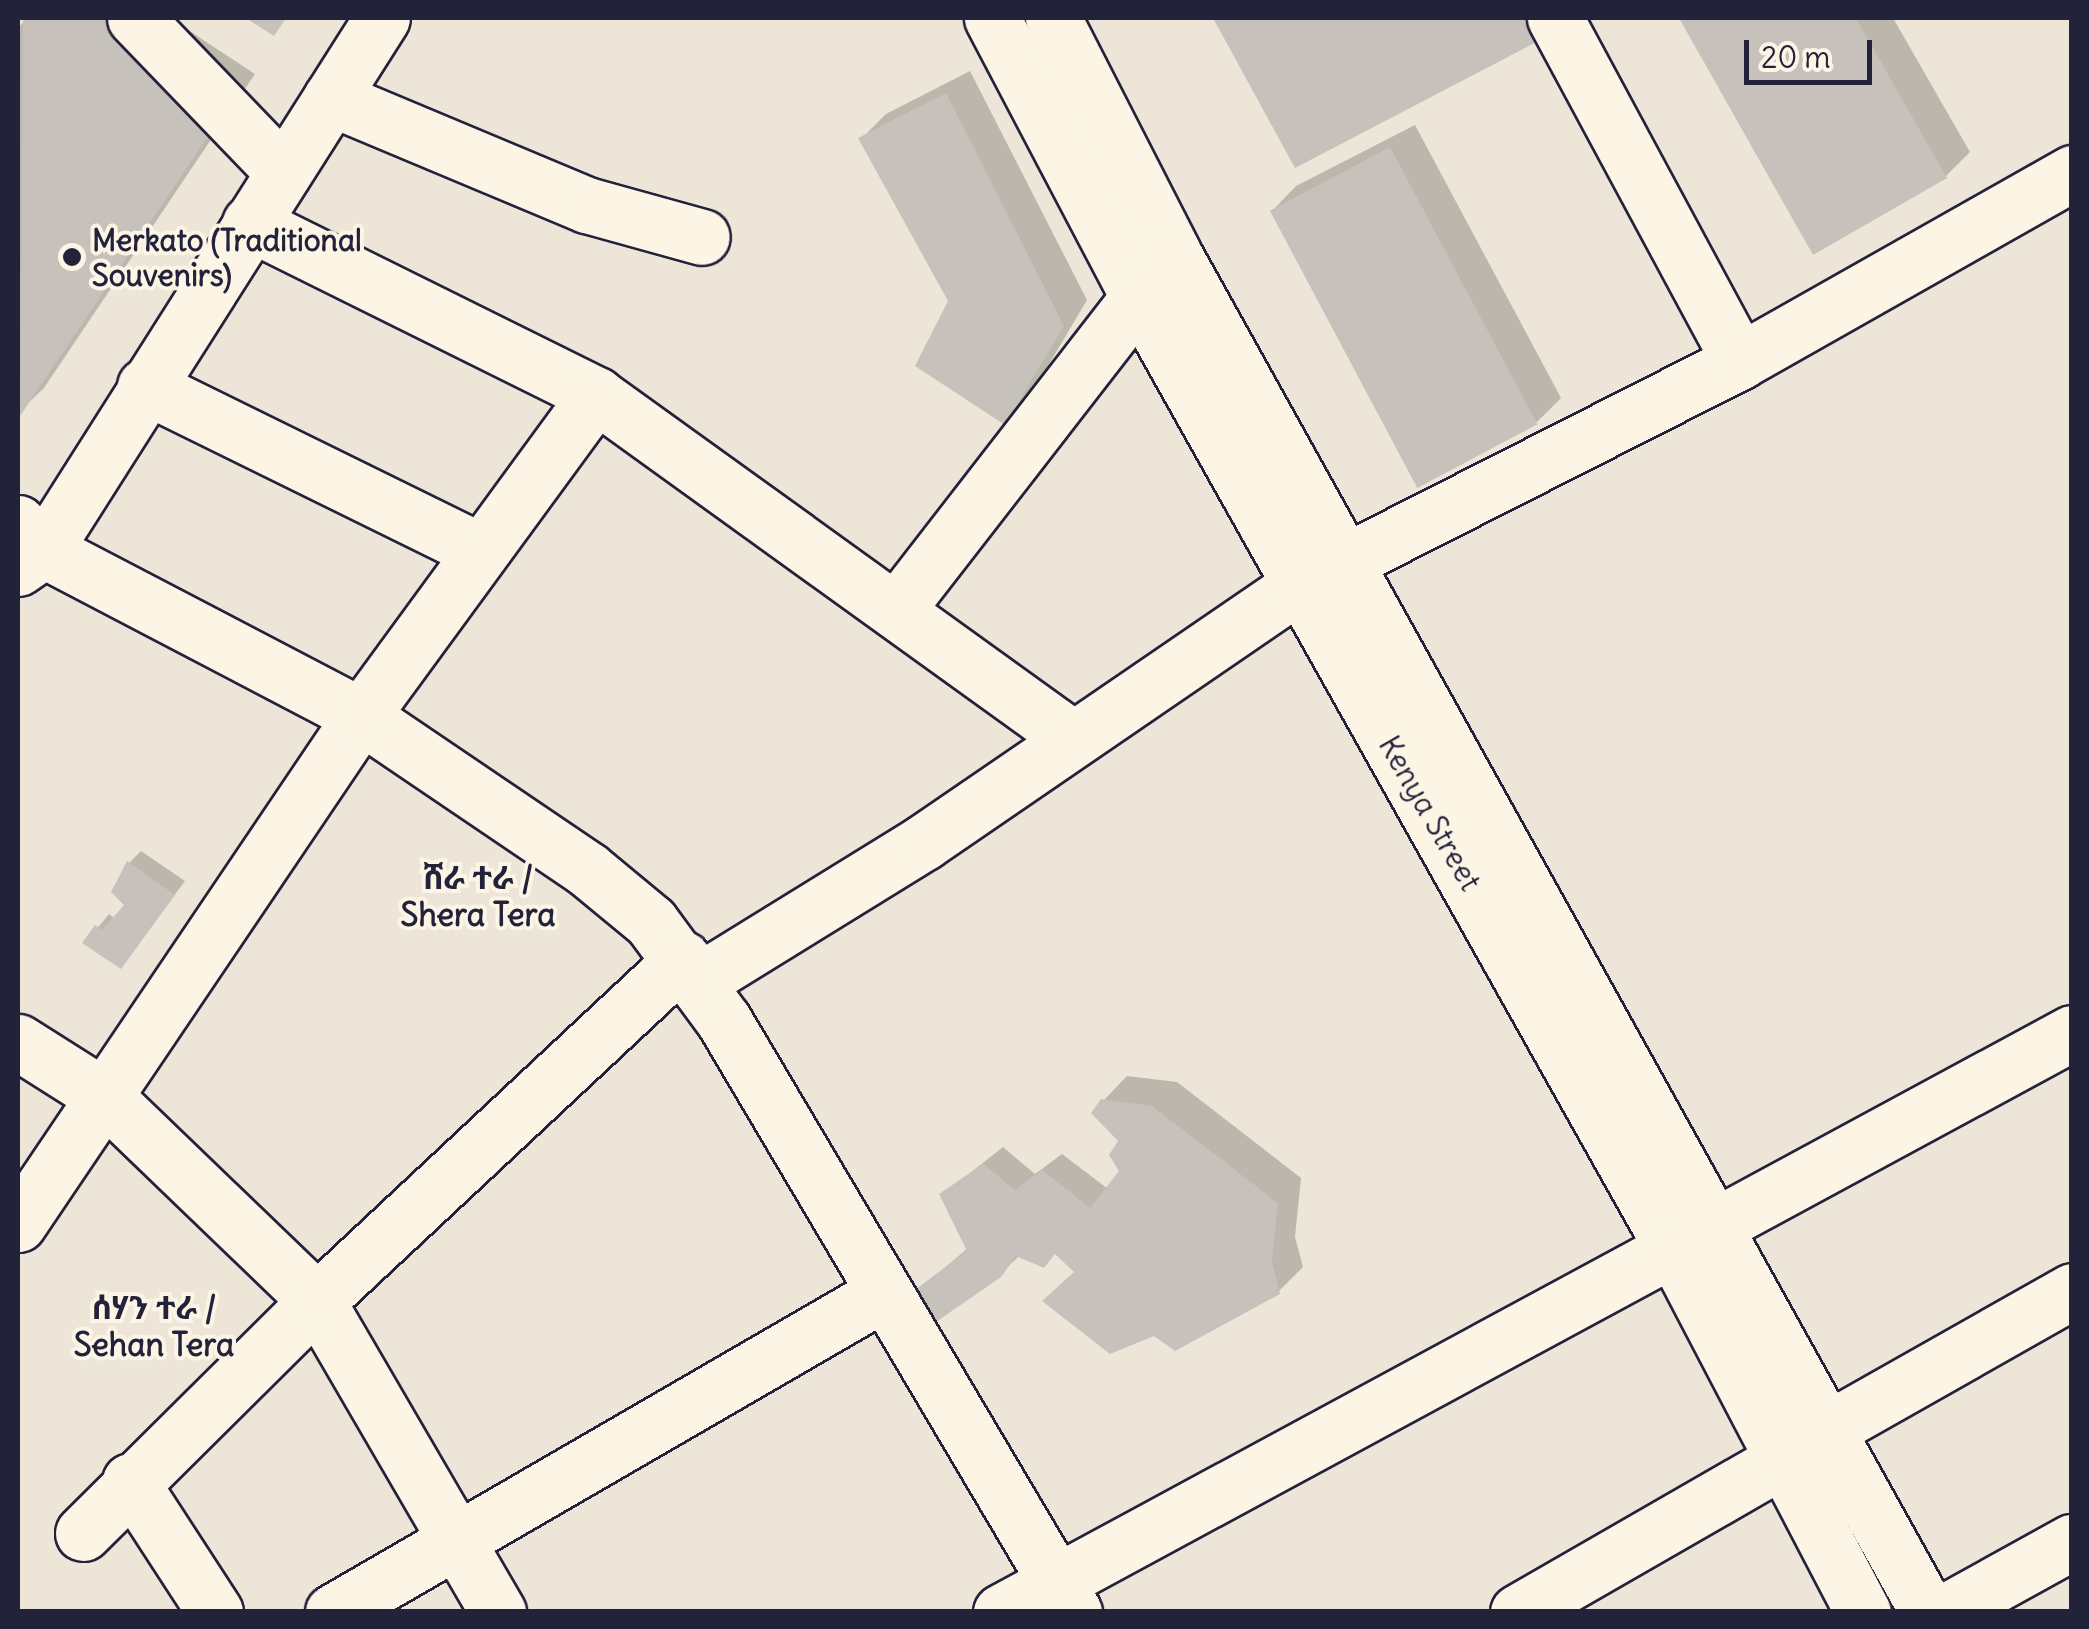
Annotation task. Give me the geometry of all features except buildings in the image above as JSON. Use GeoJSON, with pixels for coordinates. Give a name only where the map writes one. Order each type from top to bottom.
{"type":"FeatureCollection","features":[{"type":"Feature","properties":{"kind":"street"},"geometry":{"type":"LineString","coordinates":[[135,18],[283,172]]}},
{"type":"Feature","properties":{"kind":"street"},"geometry":{"type":"LineString","coordinates":[[382,18],[145,386],[26,547],[361,716],[587,869],[651,922],[691,970],[1066,1595]]}},
{"type":"Feature","properties":{"kind":"street","name":"Kenya Street"},"geometry":{"type":"LineString","coordinates":[[992,18],[1137,294],[1322,573],[1694,1235],[1786,1458],[1863,1612]]}},
{"type":"Feature","properties":{"kind":"street"},"geometry":{"type":"LineString","coordinates":[[1053,18],[1173,253],[1322,573]]}},
{"type":"Feature","properties":{"kind":"street"},"geometry":{"type":"LineString","coordinates":[[1555,18],[1740,361]]}},
{"type":"Feature","properties":{"kind":"street"},"geometry":{"type":"LineString","coordinates":[[332,98],[588,205],[702,237]]}},
{"type":"Feature","properties":{"kind":"street"},"geometry":{"type":"LineString","coordinates":[[83,1532],[130,1481],[318,1301],[691,970],[924,842],[1072,738],[1322,573],[1740,361],[2072,174]]}},
{"type":"Feature","properties":{"kind":"street"},"geometry":{"type":"LineString","coordinates":[[250,223],[596,395],[1072,738]]}},
{"type":"Feature","properties":{"kind":"street"},"geometry":{"type":"LineString","coordinates":[[896,610],[1137,294],[1173,253]]}},
{"type":"Feature","properties":{"kind":"street"},"geometry":{"type":"LineString","coordinates":[[145,386],[479,550]]}},
{"type":"Feature","properties":{"kind":"street"},"geometry":{"type":"LineString","coordinates":[[18,1224],[361,716],[596,395]]}},
{"type":"Feature","properties":{"kind":"street"},"geometry":{"type":"LineString","coordinates":[[1001,1612],[1066,1595],[1694,1235],[2072,1033]]}},
{"type":"Feature","properties":{"kind":"street"},"geometry":{"type":"LineString","coordinates":[[18,1042],[105,1097],[318,1301],[498,1612]]}},
{"type":"Feature","properties":{"kind":"street"},"geometry":{"type":"LineString","coordinates":[[1694,1235],[1830,1428],[1928,1612]]}},
{"type":"Feature","properties":{"kind":"street"},"geometry":{"type":"LineString","coordinates":[[1830,1428],[2072,1291]]}},
{"type":"Feature","properties":{"kind":"street"},"geometry":{"type":"LineString","coordinates":[[333,1612],[460,1542],[882,1294]]}},
{"type":"Feature","properties":{"kind":"street"},"geometry":{"type":"LineString","coordinates":[[1518,1612],[1786,1458]]}},
{"type":"Feature","properties":{"kind":"street"},"geometry":{"type":"LineString","coordinates":[[130,1481],[215,1612]]}},
{"type":"Feature","properties":{"kind":"street"},"geometry":{"type":"LineString","coordinates":[[1944,1612],[2072,1542]]}},
{"type":"Feature","properties":{"kind":"shaded area"},"geometry":{"type":"Polygon","coordinates":[[[18,18],[1024,18],[1325,567],[2071,183],[2071,1611],[18,1611],[18,18]]]}},
{"type":"Feature","properties":{"kind":"shaded area"},"geometry":{"type":"Polygon","coordinates":[[[1036,18],[2071,18],[2071,178],[1332,563],[1036,18]]]}},
{"type":"Feature","properties":{"kind":"place","name":"Merkato (Traditional Souvenirs)"},"geometry":{"type":"Point","coordinates":[72,257]}},
{"type":"Feature","properties":{"kind":"district","name":"ሸራ ተራ / Shera Tera"},"geometry":{"type":"Point","coordinates":[478,898]}},
{"type":"Feature","properties":{"kind":"district","name":"ሰሃን ተራ / Sehan Tera"},"geometry":{"type":"Point","coordinates":[154,1328]}}]}
